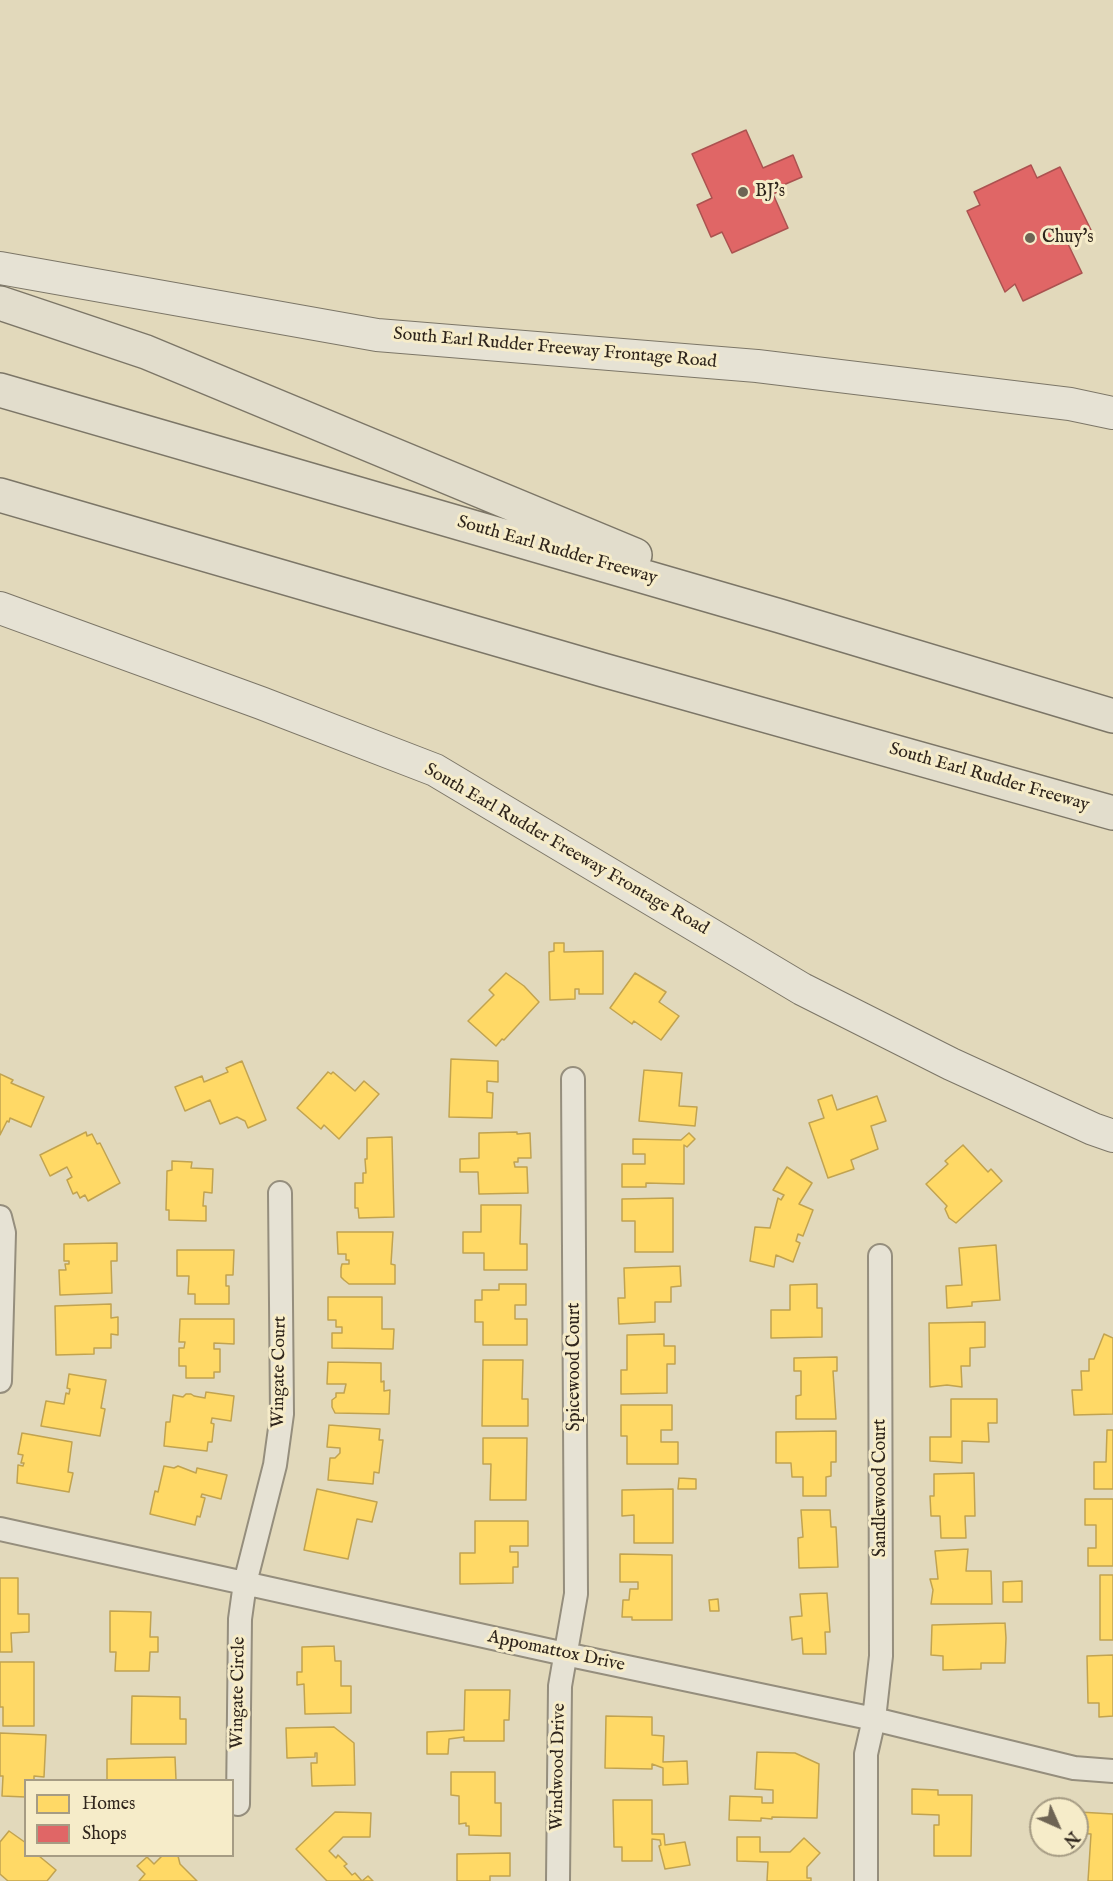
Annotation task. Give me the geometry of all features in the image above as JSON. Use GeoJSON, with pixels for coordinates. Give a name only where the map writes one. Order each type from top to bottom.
{"type":"FeatureCollection","features":[{"type":"Feature","properties":{"kind":"highway"},"geometry":{"type":"LineString","coordinates":[[0,303],[146,352],[780,616]]}},
{"type":"Feature","properties":{"kind":"highway","name":"South Earl Rudder Freeway"},"geometry":{"type":"LineString","coordinates":[[0,390],[780,616],[1113,716]]}},
{"type":"Feature","properties":{"kind":"highway","name":"South Earl Rudder Freeway"},"geometry":{"type":"LineString","coordinates":[[0,495],[603,670],[1113,813]]}},
{"type":"Feature","properties":{"kind":"main road","name":"South Earl Rudder Freeway Frontage Road"},"geometry":{"type":"LineString","coordinates":[[0,268],[377,335],[757,366],[1070,404],[1113,413]]}},
{"type":"Feature","properties":{"kind":"main road","name":"South Earl Rudder Freeway Frontage Road"},"geometry":{"type":"LineString","coordinates":[[0,608],[435,770],[802,989],[951,1064],[1113,1136]]}},
{"type":"Feature","properties":{"kind":"street","name":"Spicewood Court"},"geometry":{"type":"LineString","coordinates":[[565,1654],[576,1594],[573,1079]]}},
{"type":"Feature","properties":{"kind":"street","name":"Wingate Court"},"geometry":{"type":"LineString","coordinates":[[245,1582],[275,1465],[282,1414],[280,1192]]}},
{"type":"Feature","properties":{"kind":"street"},"geometry":{"type":"LineString","coordinates":[[0,1217],[4,1233],[0,1381]]}},
{"type":"Feature","properties":{"kind":"street","name":"Sandlewood Court"},"geometry":{"type":"LineString","coordinates":[[866,1881],[866,1754],[874,1719],[881,1656],[880,1256]]}},
{"type":"Feature","properties":{"kind":"street","name":"Appomattox Drive"},"geometry":{"type":"LineString","coordinates":[[0,1528],[565,1654],[874,1719],[1074,1768],[1113,1771]]}},
{"type":"Feature","properties":{"kind":"street","name":"Wingate Circle"},"geometry":{"type":"LineString","coordinates":[[238,1804],[240,1619],[245,1582]]}},
{"type":"Feature","properties":{"kind":"street","name":"Windwood Drive"},"geometry":{"type":"LineString","coordinates":[[558,1881],[560,1686],[565,1654]]}},
{"type":"Feature","properties":{"kind":"building: Homes"},"geometry":{"type":"Polygon","coordinates":[[[554,943],[564,943],[564,952],[603,951],[603,994],[579,994],[579,989],[575,989],[575,999],[550,1000],[549,952],[554,951],[554,943]]]}},
{"type":"Feature","properties":{"kind":"building: Homes"},"geometry":{"type":"Polygon","coordinates":[[[506,973],[524,986],[539,1002],[496,1046],[468,1021],[494,995],[489,990],[506,973]]]}},
{"type":"Feature","properties":{"kind":"building: Homes"},"geometry":{"type":"Polygon","coordinates":[[[635,973],[666,992],[659,1002],[679,1016],[661,1040],[634,1021],[632,1024],[610,1008],[635,973]]]}},
{"type":"Feature","properties":{"kind":"building: Homes"},"geometry":{"type":"Polygon","coordinates":[[[451,1059],[498,1061],[498,1082],[487,1081],[487,1092],[493,1093],[492,1118],[449,1117],[451,1059]]]}},
{"type":"Feature","properties":{"kind":"building: Homes"},"geometry":{"type":"Polygon","coordinates":[[[242,1061],[266,1120],[248,1128],[245,1121],[237,1117],[220,1124],[210,1100],[185,1111],[175,1087],[202,1076],[204,1082],[228,1072],[226,1068],[242,1061]]]}},
{"type":"Feature","properties":{"kind":"building: Homes"},"geometry":{"type":"Polygon","coordinates":[[[644,1070],[682,1073],[679,1106],[697,1107],[695,1126],[639,1121],[644,1070]]]}},
{"type":"Feature","properties":{"kind":"building: Homes"},"geometry":{"type":"Polygon","coordinates":[[[328,1072],[331,1074],[333,1072],[355,1091],[364,1081],[379,1094],[339,1139],[324,1125],[321,1129],[297,1108],[328,1072]]]}},
{"type":"Feature","properties":{"kind":"building: Homes"},"geometry":{"type":"Polygon","coordinates":[[[0,1074],[13,1080],[11,1083],[44,1097],[31,1127],[10,1118],[0,1135],[0,1074]]]}},
{"type":"Feature","properties":{"kind":"building: Homes"},"geometry":{"type":"Polygon","coordinates":[[[832,1095],[837,1110],[877,1096],[886,1121],[871,1126],[878,1149],[851,1160],[854,1169],[828,1178],[809,1123],[824,1118],[818,1100],[832,1095]]]}},
{"type":"Feature","properties":{"kind":"building: Homes"},"geometry":{"type":"Polygon","coordinates":[[[86,1132],[87,1136],[92,1134],[97,1144],[100,1143],[120,1183],[88,1201],[85,1195],[80,1198],[77,1192],[73,1194],[67,1180],[72,1177],[67,1167],[50,1176],[40,1155],[86,1132]]]}},
{"type":"Feature","properties":{"kind":"building: Homes"},"geometry":{"type":"Polygon","coordinates":[[[517,1132],[517,1134],[530,1133],[531,1158],[518,1158],[518,1162],[514,1162],[515,1167],[527,1167],[528,1193],[479,1194],[478,1172],[460,1172],[460,1159],[479,1158],[479,1133],[517,1132]]]}},
{"type":"Feature","properties":{"kind":"building: Homes"},"geometry":{"type":"Polygon","coordinates":[[[689,1133],[695,1139],[687,1147],[684,1145],[684,1184],[646,1183],[646,1187],[622,1187],[622,1164],[645,1164],[645,1154],[633,1154],[633,1139],[681,1140],[689,1133]]]}},
{"type":"Feature","properties":{"kind":"building: Homes"},"geometry":{"type":"Polygon","coordinates":[[[392,1137],[394,1217],[359,1218],[358,1208],[355,1208],[355,1183],[363,1183],[363,1173],[366,1173],[367,1138],[392,1137]]]}},
{"type":"Feature","properties":{"kind":"building: Homes"},"geometry":{"type":"Polygon","coordinates":[[[963,1145],[988,1172],[991,1169],[1002,1181],[956,1223],[949,1218],[945,1209],[947,1206],[926,1184],[948,1164],[945,1161],[963,1145]]]}},
{"type":"Feature","properties":{"kind":"building: Homes"},"geometry":{"type":"Polygon","coordinates":[[[172,1161],[192,1162],[191,1168],[213,1169],[212,1193],[204,1192],[203,1206],[206,1206],[206,1221],[169,1220],[169,1210],[166,1210],[167,1171],[172,1170],[172,1161]]]}},
{"type":"Feature","properties":{"kind":"building: Homes"},"geometry":{"type":"Polygon","coordinates":[[[787,1167],[812,1183],[799,1204],[813,1210],[803,1236],[798,1234],[796,1241],[800,1243],[793,1262],[776,1255],[774,1267],[750,1261],[755,1227],[770,1228],[778,1198],[781,1200],[784,1195],[773,1190],[787,1167]]]}},
{"type":"Feature","properties":{"kind":"building: Homes"},"geometry":{"type":"Polygon","coordinates":[[[673,1198],[673,1252],[635,1252],[635,1221],[622,1221],[622,1199],[673,1198]]]}},
{"type":"Feature","properties":{"kind":"building: Homes"},"geometry":{"type":"Polygon","coordinates":[[[481,1205],[521,1205],[520,1244],[527,1244],[527,1270],[484,1270],[484,1253],[463,1253],[463,1232],[481,1232],[481,1205]]]}},
{"type":"Feature","properties":{"kind":"building: Homes"},"geometry":{"type":"Polygon","coordinates":[[[337,1232],[393,1232],[391,1264],[395,1265],[395,1284],[349,1284],[344,1280],[341,1277],[342,1264],[349,1264],[349,1260],[346,1260],[346,1254],[338,1254],[337,1232]]]}},
{"type":"Feature","properties":{"kind":"building: Homes"},"geometry":{"type":"Polygon","coordinates":[[[117,1243],[117,1261],[111,1261],[112,1293],[60,1295],[59,1270],[66,1270],[65,1264],[69,1264],[69,1261],[64,1261],[64,1244],[117,1243]]]}},
{"type":"Feature","properties":{"kind":"building: Homes"},"geometry":{"type":"Polygon","coordinates":[[[996,1245],[1000,1300],[972,1302],[972,1306],[947,1308],[946,1286],[962,1285],[959,1248],[996,1245]]]}},
{"type":"Feature","properties":{"kind":"building: Homes"},"geometry":{"type":"Polygon","coordinates":[[[177,1250],[234,1250],[233,1275],[226,1275],[226,1286],[229,1286],[229,1304],[195,1304],[195,1294],[188,1294],[189,1276],[177,1276],[177,1250]]]}},
{"type":"Feature","properties":{"kind":"building: Homes"},"geometry":{"type":"Polygon","coordinates":[[[680,1266],[681,1286],[671,1287],[671,1302],[655,1302],[655,1322],[619,1324],[618,1298],[625,1298],[624,1268],[680,1266]]]}},
{"type":"Feature","properties":{"kind":"building: Homes"},"geometry":{"type":"Polygon","coordinates":[[[499,1284],[526,1284],[526,1305],[515,1305],[515,1319],[527,1319],[527,1345],[483,1345],[483,1322],[475,1322],[475,1300],[482,1300],[482,1290],[499,1290],[499,1284]]]}},
{"type":"Feature","properties":{"kind":"building: Homes"},"geometry":{"type":"Polygon","coordinates":[[[817,1284],[817,1308],[822,1308],[822,1337],[771,1338],[771,1310],[790,1310],[790,1285],[817,1284]]]}},
{"type":"Feature","properties":{"kind":"building: Homes"},"geometry":{"type":"Polygon","coordinates":[[[328,1297],[382,1297],[382,1329],[394,1329],[393,1349],[332,1348],[332,1333],[342,1333],[342,1327],[336,1327],[336,1320],[328,1320],[328,1297]]]}},
{"type":"Feature","properties":{"kind":"building: Homes"},"geometry":{"type":"Polygon","coordinates":[[[111,1304],[111,1318],[118,1317],[118,1335],[111,1334],[111,1348],[94,1348],[94,1354],[56,1355],[55,1306],[111,1304]]]}},
{"type":"Feature","properties":{"kind":"building: Homes"},"geometry":{"type":"Polygon","coordinates":[[[180,1319],[234,1319],[234,1344],[214,1343],[214,1349],[220,1349],[220,1372],[214,1372],[214,1378],[186,1378],[186,1366],[179,1366],[179,1348],[184,1348],[185,1342],[179,1342],[180,1319]]]}},
{"type":"Feature","properties":{"kind":"building: Homes"},"geometry":{"type":"Polygon","coordinates":[[[985,1322],[985,1347],[970,1348],[970,1366],[961,1366],[962,1387],[947,1385],[930,1387],[929,1323],[985,1322]]]}},
{"type":"Feature","properties":{"kind":"building: Homes"},"geometry":{"type":"Polygon","coordinates":[[[664,1334],[664,1346],[675,1346],[675,1364],[667,1364],[667,1393],[621,1394],[621,1370],[627,1370],[627,1335],[664,1334]]]}},
{"type":"Feature","properties":{"kind":"building: Homes"},"geometry":{"type":"Polygon","coordinates":[[[1104,1334],[1113,1338],[1113,1414],[1074,1415],[1072,1390],[1082,1390],[1081,1371],[1089,1371],[1089,1359],[1094,1359],[1104,1334]]]}},
{"type":"Feature","properties":{"kind":"building: Homes"},"geometry":{"type":"Polygon","coordinates":[[[837,1357],[837,1371],[833,1371],[836,1419],[796,1419],[796,1396],[801,1395],[801,1371],[794,1371],[794,1358],[837,1357]]]}},
{"type":"Feature","properties":{"kind":"building: Homes"},"geometry":{"type":"Polygon","coordinates":[[[483,1360],[523,1360],[522,1399],[528,1399],[528,1426],[482,1426],[483,1360]]]}},
{"type":"Feature","properties":{"kind":"building: Homes"},"geometry":{"type":"Polygon","coordinates":[[[328,1362],[381,1363],[381,1382],[384,1381],[384,1391],[390,1390],[389,1414],[335,1413],[332,1400],[336,1397],[336,1393],[344,1393],[346,1384],[327,1384],[328,1362]]]}},
{"type":"Feature","properties":{"kind":"building: Homes"},"geometry":{"type":"Polygon","coordinates":[[[69,1374],[106,1380],[101,1408],[105,1409],[100,1436],[41,1426],[46,1401],[64,1404],[66,1393],[69,1394],[70,1389],[67,1388],[69,1374]]]}},
{"type":"Feature","properties":{"kind":"building: Homes"},"geometry":{"type":"Polygon","coordinates":[[[206,1392],[234,1396],[231,1421],[212,1418],[211,1423],[214,1424],[212,1442],[208,1442],[207,1451],[164,1446],[166,1422],[170,1422],[173,1395],[183,1397],[191,1394],[205,1398],[206,1392]]]}},
{"type":"Feature","properties":{"kind":"building: Homes"},"geometry":{"type":"Polygon","coordinates":[[[951,1399],[997,1399],[997,1423],[988,1423],[989,1442],[962,1441],[962,1463],[930,1461],[930,1437],[951,1437],[951,1399]]]}},
{"type":"Feature","properties":{"kind":"building: Homes"},"geometry":{"type":"Polygon","coordinates":[[[621,1405],[672,1405],[672,1430],[661,1430],[661,1442],[678,1442],[678,1464],[627,1464],[627,1436],[621,1436],[621,1405]]]}},
{"type":"Feature","properties":{"kind":"building: Homes"},"geometry":{"type":"Polygon","coordinates":[[[329,1425],[380,1429],[379,1440],[383,1440],[379,1473],[374,1472],[373,1484],[328,1480],[330,1458],[335,1458],[340,1453],[340,1448],[327,1447],[329,1425]]]}},
{"type":"Feature","properties":{"kind":"building: Homes"},"geometry":{"type":"Polygon","coordinates":[[[1107,1430],[1113,1430],[1113,1489],[1094,1489],[1094,1462],[1106,1462],[1107,1430]]]}},
{"type":"Feature","properties":{"kind":"building: Homes"},"geometry":{"type":"Polygon","coordinates":[[[836,1431],[836,1462],[831,1462],[831,1476],[826,1477],[826,1496],[803,1496],[803,1477],[792,1477],[791,1463],[776,1463],[776,1432],[836,1431]]]}},
{"type":"Feature","properties":{"kind":"building: Homes"},"geometry":{"type":"Polygon","coordinates":[[[22,1433],[72,1442],[68,1472],[73,1473],[69,1492],[17,1483],[18,1465],[23,1466],[24,1463],[21,1463],[23,1455],[18,1454],[22,1433]]]}},
{"type":"Feature","properties":{"kind":"building: Homes"},"geometry":{"type":"Polygon","coordinates":[[[483,1438],[527,1438],[526,1500],[490,1500],[491,1464],[483,1464],[483,1438]]]}},
{"type":"Feature","properties":{"kind":"building: Homes"},"geometry":{"type":"Polygon","coordinates":[[[164,1466],[174,1468],[178,1466],[196,1473],[197,1468],[227,1475],[221,1499],[202,1494],[201,1497],[205,1498],[200,1517],[197,1516],[195,1525],[150,1514],[164,1466]]]}},
{"type":"Feature","properties":{"kind":"building: Homes"},"geometry":{"type":"Polygon","coordinates":[[[974,1473],[975,1516],[965,1516],[966,1538],[941,1538],[940,1516],[931,1516],[930,1496],[934,1496],[934,1474],[974,1473]]]}},
{"type":"Feature","properties":{"kind":"building: Homes"},"geometry":{"type":"Polygon","coordinates":[[[679,1478],[696,1479],[696,1489],[678,1489],[679,1478]]]}},
{"type":"Feature","properties":{"kind":"building: Homes"},"geometry":{"type":"Polygon","coordinates":[[[317,1489],[377,1502],[372,1522],[357,1519],[348,1559],[304,1550],[317,1489]]]}},
{"type":"Feature","properties":{"kind":"building: Homes"},"geometry":{"type":"Polygon","coordinates":[[[673,1489],[673,1543],[634,1543],[634,1515],[622,1516],[622,1490],[673,1489]]]}},
{"type":"Feature","properties":{"kind":"building: Homes"},"geometry":{"type":"Polygon","coordinates":[[[1085,1499],[1113,1499],[1113,1566],[1088,1566],[1088,1548],[1096,1548],[1096,1525],[1085,1525],[1085,1499]]]}},
{"type":"Feature","properties":{"kind":"building: Homes"},"geometry":{"type":"Polygon","coordinates":[[[801,1510],[830,1510],[831,1527],[836,1527],[838,1567],[799,1568],[798,1538],[803,1537],[801,1510]]]}},
{"type":"Feature","properties":{"kind":"building: Homes"},"geometry":{"type":"Polygon","coordinates":[[[475,1521],[528,1521],[528,1546],[510,1546],[510,1552],[518,1552],[518,1567],[513,1567],[513,1583],[460,1584],[460,1553],[475,1553],[475,1521]]]}},
{"type":"Feature","properties":{"kind":"building: Homes"},"geometry":{"type":"Polygon","coordinates":[[[968,1549],[966,1571],[991,1571],[992,1604],[931,1604],[933,1590],[930,1579],[938,1579],[935,1551],[968,1549]]]}},
{"type":"Feature","properties":{"kind":"building: Homes"},"geometry":{"type":"Polygon","coordinates":[[[620,1554],[672,1555],[672,1620],[632,1620],[632,1617],[622,1617],[623,1600],[629,1600],[630,1589],[638,1589],[638,1582],[620,1582],[620,1554]]]}},
{"type":"Feature","properties":{"kind":"building: Homes"},"geometry":{"type":"Polygon","coordinates":[[[1100,1575],[1113,1575],[1113,1640],[1100,1640],[1100,1575]]]}},
{"type":"Feature","properties":{"kind":"building: Homes"},"geometry":{"type":"Polygon","coordinates":[[[0,1578],[18,1578],[18,1614],[29,1614],[29,1632],[11,1633],[12,1652],[0,1652],[0,1578]]]}},
{"type":"Feature","properties":{"kind":"building: Homes"},"geometry":{"type":"Polygon","coordinates":[[[1022,1581],[1022,1602],[1003,1602],[1003,1582],[1022,1581]]]}},
{"type":"Feature","properties":{"kind":"building: Homes"},"geometry":{"type":"Polygon","coordinates":[[[827,1593],[830,1632],[825,1632],[826,1654],[803,1654],[802,1638],[792,1640],[790,1617],[802,1616],[800,1594],[827,1593]]]}},
{"type":"Feature","properties":{"kind":"building: Homes"},"geometry":{"type":"Polygon","coordinates":[[[718,1599],[719,1611],[710,1611],[709,1600],[718,1599]]]}},
{"type":"Feature","properties":{"kind":"building: Homes"},"geometry":{"type":"Polygon","coordinates":[[[110,1611],[151,1612],[150,1637],[158,1637],[158,1652],[150,1652],[149,1671],[115,1671],[116,1652],[110,1652],[110,1611]]]}},
{"type":"Feature","properties":{"kind":"building: Homes"},"geometry":{"type":"Polygon","coordinates":[[[1005,1623],[1005,1663],[981,1663],[981,1669],[943,1670],[943,1656],[931,1655],[932,1625],[1005,1623]]]}},
{"type":"Feature","properties":{"kind":"building: Homes"},"geometry":{"type":"Polygon","coordinates":[[[334,1646],[335,1661],[341,1661],[341,1686],[351,1686],[351,1713],[305,1714],[304,1684],[297,1685],[297,1672],[302,1672],[302,1647],[334,1646]]]}},
{"type":"Feature","properties":{"kind":"building: Homes"},"geometry":{"type":"Polygon","coordinates":[[[1113,1655],[1113,1716],[1099,1717],[1099,1703],[1088,1703],[1087,1656],[1113,1655]]]}},
{"type":"Feature","properties":{"kind":"building: Homes"},"geometry":{"type":"Polygon","coordinates":[[[0,1662],[34,1662],[34,1726],[3,1726],[3,1707],[0,1707],[0,1662]]]}},
{"type":"Feature","properties":{"kind":"building: Homes"},"geometry":{"type":"Polygon","coordinates":[[[465,1690],[510,1690],[509,1720],[504,1720],[504,1741],[464,1741],[464,1737],[449,1739],[448,1754],[427,1754],[427,1732],[464,1730],[465,1690]]]}},
{"type":"Feature","properties":{"kind":"building: Homes"},"geometry":{"type":"Polygon","coordinates":[[[132,1696],[180,1697],[180,1719],[186,1719],[186,1744],[131,1744],[132,1696]]]}},
{"type":"Feature","properties":{"kind":"building: Homes"},"geometry":{"type":"Polygon","coordinates":[[[606,1716],[652,1717],[652,1735],[664,1736],[663,1762],[687,1761],[688,1784],[663,1785],[663,1768],[652,1764],[652,1769],[605,1768],[606,1716]]]}},
{"type":"Feature","properties":{"kind":"building: Homes"},"geometry":{"type":"Polygon","coordinates":[[[334,1727],[354,1743],[355,1785],[312,1786],[311,1763],[317,1763],[317,1753],[315,1757],[287,1758],[286,1728],[334,1727]]]}},
{"type":"Feature","properties":{"kind":"building: Homes"},"geometry":{"type":"Polygon","coordinates":[[[0,1733],[46,1735],[44,1777],[34,1776],[34,1779],[24,1779],[24,1797],[2,1796],[3,1776],[0,1776],[0,1733]]]}},
{"type":"Feature","properties":{"kind":"building: Homes"},"geometry":{"type":"Polygon","coordinates":[[[757,1752],[795,1753],[819,1764],[817,1818],[772,1817],[772,1819],[761,1818],[761,1821],[729,1820],[730,1796],[762,1797],[762,1803],[773,1803],[773,1790],[755,1789],[757,1752]]]}},
{"type":"Feature","properties":{"kind":"building: Homes"},"geometry":{"type":"Polygon","coordinates":[[[175,1757],[176,1779],[107,1779],[107,1759],[175,1757]]]}},
{"type":"Feature","properties":{"kind":"building: Homes"},"geometry":{"type":"Polygon","coordinates":[[[451,1772],[495,1772],[495,1803],[501,1803],[501,1836],[469,1835],[469,1826],[466,1826],[466,1823],[459,1824],[459,1796],[451,1795],[451,1772]]]}},
{"type":"Feature","properties":{"kind":"building: Homes"},"geometry":{"type":"Polygon","coordinates":[[[912,1789],[938,1790],[938,1795],[972,1795],[971,1856],[934,1856],[934,1825],[939,1825],[939,1815],[912,1814],[912,1789]]]}},
{"type":"Feature","properties":{"kind":"building: Homes"},"geometry":{"type":"Polygon","coordinates":[[[613,1800],[652,1800],[652,1834],[664,1834],[665,1845],[685,1842],[690,1865],[665,1869],[659,1846],[661,1845],[660,1840],[652,1839],[652,1861],[622,1861],[622,1847],[614,1847],[613,1800]]]}},
{"type":"Feature","properties":{"kind":"building: Homes"},"geometry":{"type":"Polygon","coordinates":[[[335,1812],[371,1813],[370,1837],[343,1837],[329,1851],[336,1858],[338,1855],[347,1864],[344,1866],[352,1875],[355,1873],[362,1881],[327,1881],[296,1849],[335,1812]]]}},
{"type":"Feature","properties":{"kind":"building: Homes"},"geometry":{"type":"Polygon","coordinates":[[[1089,1813],[1113,1814],[1113,1881],[1088,1881],[1091,1834],[1089,1834],[1089,1813]]]}},
{"type":"Feature","properties":{"kind":"building: Homes"},"geometry":{"type":"Polygon","coordinates":[[[9,1831],[24,1842],[24,1857],[40,1857],[56,1870],[47,1881],[8,1881],[0,1874],[0,1842],[9,1831]]]}},
{"type":"Feature","properties":{"kind":"building: Homes"},"geometry":{"type":"Polygon","coordinates":[[[737,1837],[760,1837],[760,1852],[790,1852],[804,1838],[820,1853],[807,1867],[807,1878],[811,1878],[811,1881],[767,1881],[768,1862],[737,1861],[737,1837]]]}},
{"type":"Feature","properties":{"kind":"building: Homes"},"geometry":{"type":"Polygon","coordinates":[[[510,1853],[510,1876],[490,1876],[490,1881],[457,1881],[457,1854],[510,1853]]]}},
{"type":"Feature","properties":{"kind":"building: Homes"},"geometry":{"type":"Polygon","coordinates":[[[147,1857],[154,1864],[161,1857],[178,1857],[180,1864],[197,1881],[139,1881],[145,1874],[137,1866],[147,1857]]]}},
{"type":"Feature","properties":{"kind":"building: Homes"},"geometry":{"type":"Polygon","coordinates":[[[368,1876],[373,1881],[362,1881],[368,1876]]]}},
{"type":"Feature","properties":{"kind":"building: Shops","name":"BJ's"},"geometry":{"type":"Polygon","coordinates":[[[746,130],[763,168],[793,155],[802,177],[781,186],[782,190],[773,194],[788,228],[732,253],[722,232],[711,237],[697,205],[712,198],[692,154],[746,130]]]}},
{"type":"Feature","properties":{"kind":"building: Shops","name":"Chuy's"},"geometry":{"type":"Polygon","coordinates":[[[1031,165],[1037,178],[1060,167],[1092,232],[1068,244],[1082,273],[1023,301],[1015,284],[1005,292],[967,211],[980,205],[974,192],[1031,165]]]}},
{"type":"Feature","properties":{"kind":"place","name":"BJ's"},"geometry":{"type":"Point","coordinates":[743,192]}},
{"type":"Feature","properties":{"kind":"place","name":"Chuy's"},"geometry":{"type":"Point","coordinates":[1030,238]}}]}
